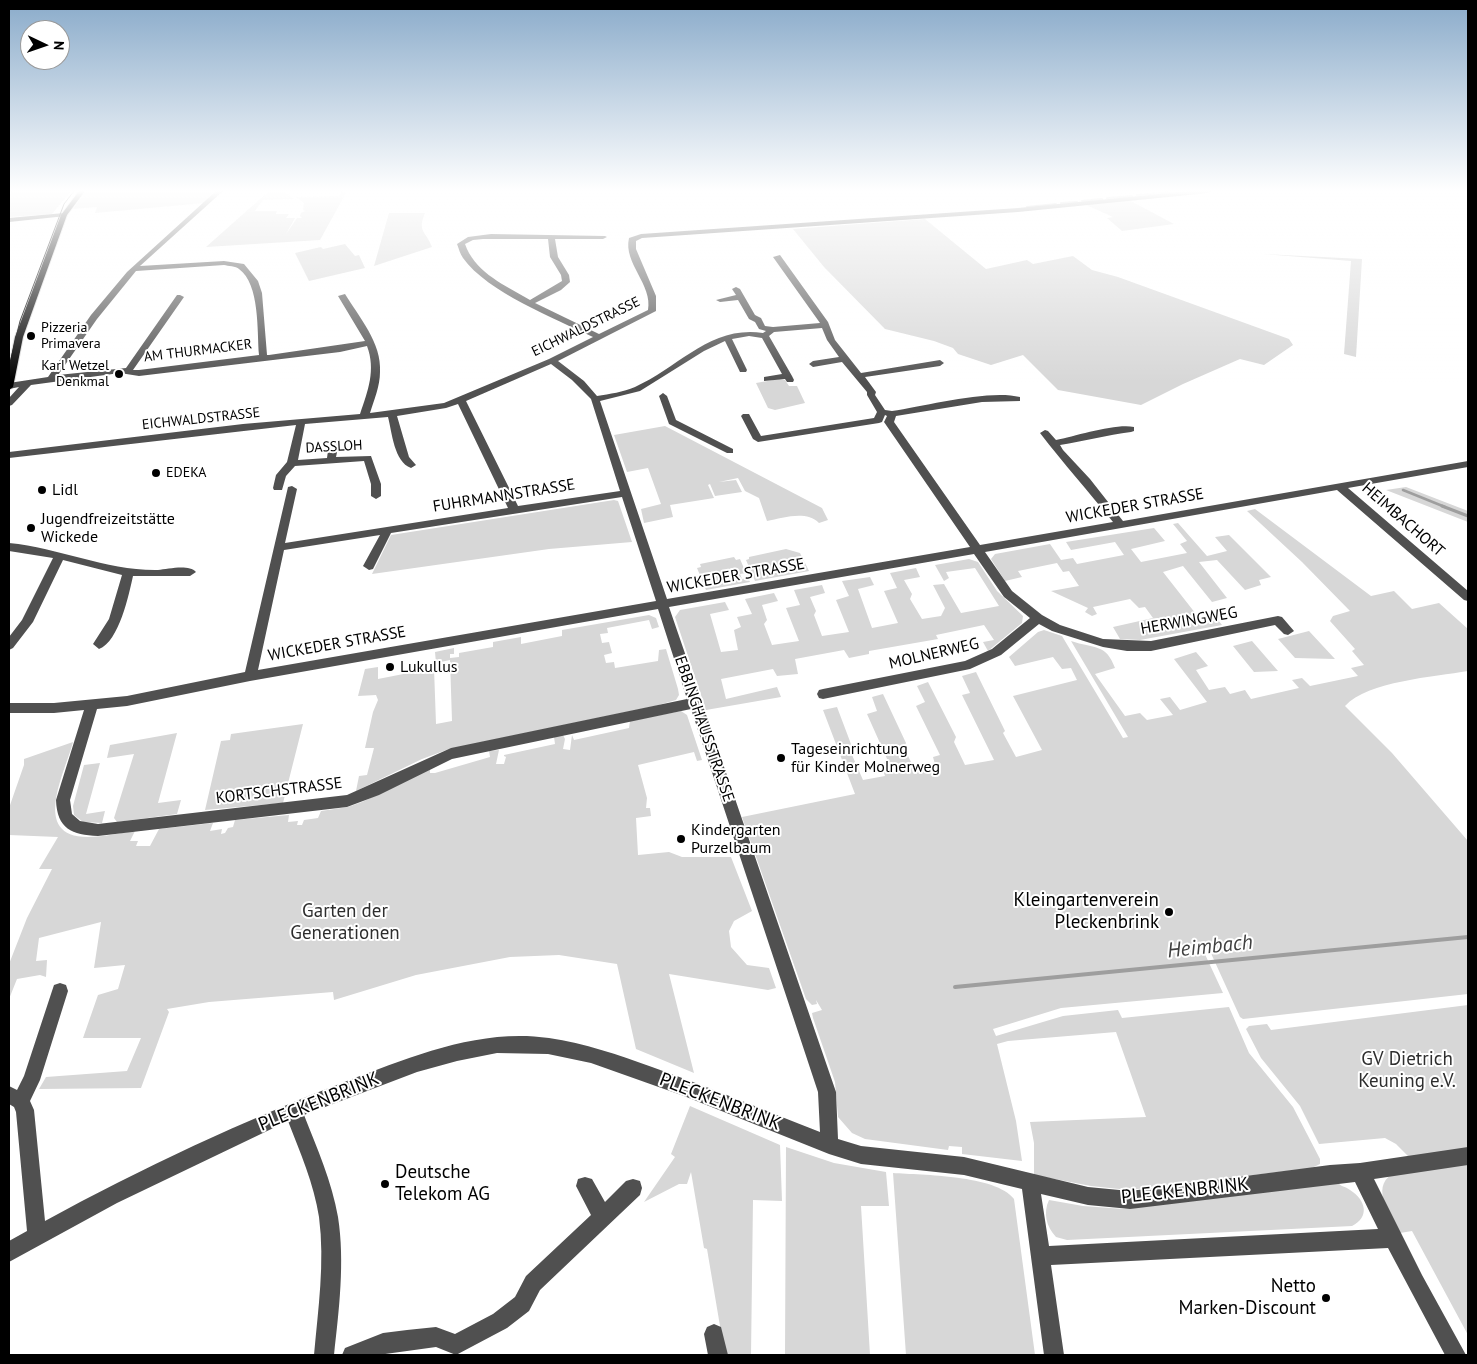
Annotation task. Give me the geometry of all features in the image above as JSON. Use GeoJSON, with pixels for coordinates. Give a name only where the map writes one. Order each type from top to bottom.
{"type":"FeatureCollection","features":[{"type":"Feature","properties":{"kind":"main road"},"geometry":{"type":"LineString","coordinates":[[9,386],[11,361],[49,255]]}},
{"type":"Feature","properties":{"kind":"street"},"geometry":{"type":"LineString","coordinates":[[51,378],[100,308],[134,269],[150,255]]}},
{"type":"Feature","properties":{"kind":"street"},"geometry":{"type":"LineString","coordinates":[[466,255],[484,274],[516,297],[599,337]]}},
{"type":"Feature","properties":{"kind":"street"},"geometry":{"type":"LineString","coordinates":[[529,303],[566,282],[565,275],[554,255]]}},
{"type":"Feature","properties":{"kind":"street","name":"EICHWALDSTRASSE"},"geometry":{"type":"LineString","coordinates":[[9,455],[301,422],[392,414],[435,407],[461,400],[552,361],[652,310],[654,302],[633,255]]}},
{"type":"Feature","properties":{"kind":"street","name":"HERWINGWEG"},"geometry":{"type":"LineString","coordinates":[[777,257],[825,326],[831,340],[858,376],[866,383],[885,417],[1008,594],[1038,618],[1086,639],[1128,646],[1168,644],[1278,620],[1288,630]]}},
{"type":"Feature","properties":{"kind":"street"},"geometry":{"type":"LineString","coordinates":[[134,269],[224,263],[241,266],[254,281],[258,293],[263,357]]}},
{"type":"Feature","properties":{"kind":"street"},"geometry":{"type":"LineString","coordinates":[[736,289],[752,317],[758,320],[761,332],[789,378],[767,378]]}},
{"type":"Feature","properties":{"kind":"street"},"geometry":{"type":"LineString","coordinates":[[342,296],[370,343],[375,357],[376,368],[364,416]]}},
{"type":"Feature","properties":{"kind":"street"},"geometry":{"type":"LineString","coordinates":[[131,371],[180,297]]}},
{"type":"Feature","properties":{"kind":"street"},"geometry":{"type":"LineString","coordinates":[[720,300],[741,298]]}},
{"type":"Feature","properties":{"kind":"street"},"geometry":{"type":"LineString","coordinates":[[595,399],[619,395],[642,386],[712,343],[727,337],[772,330],[825,326]]}},
{"type":"Feature","properties":{"kind":"street"},"geometry":{"type":"LineString","coordinates":[[727,337],[743,370]]}},
{"type":"Feature","properties":{"kind":"street","name":"AM THURMACKER"},"geometry":{"type":"LineString","coordinates":[[9,386],[51,378],[263,357],[269,358],[370,343]]}},
{"type":"Feature","properties":{"kind":"street"},"geometry":{"type":"LineString","coordinates":[[813,364],[846,359]]}},
{"type":"Feature","properties":{"kind":"street","name":"EBBINGHAUSSTRASSE"},"geometry":{"type":"LineString","coordinates":[[552,361],[575,376],[587,387],[595,399],[694,703],[827,1092],[829,1145]]}},
{"type":"Feature","properties":{"kind":"street"},"geometry":{"type":"LineString","coordinates":[[858,376],[940,363]]}},
{"type":"Feature","properties":{"kind":"street"},"geometry":{"type":"LineString","coordinates":[[9,403],[29,382]]}},
{"type":"Feature","properties":{"kind":"street"},"geometry":{"type":"LineString","coordinates":[[663,396],[672,422],[730,451]]}},
{"type":"Feature","properties":{"kind":"street"},"geometry":{"type":"LineString","coordinates":[[746,416],[758,439],[845,424],[850,425],[982,399],[1008,397],[1017,399]]}},
{"type":"Feature","properties":{"kind":"street"},"geometry":{"type":"LineString","coordinates":[[461,400],[514,511]]}},
{"type":"Feature","properties":{"kind":"street"},"geometry":{"type":"LineString","coordinates":[[392,414],[404,458],[411,465]]}},
{"type":"Feature","properties":{"kind":"street","name":"DASSLOH"},"geometry":{"type":"LineString","coordinates":[[278,488],[281,475],[292,463],[301,422]]}},
{"type":"Feature","properties":{"kind":"street"},"geometry":{"type":"LineString","coordinates":[[1053,443],[1088,437],[1098,433],[1131,429]]}},
{"type":"Feature","properties":{"kind":"street"},"geometry":{"type":"LineString","coordinates":[[1045,433],[1121,525]]}},
{"type":"Feature","properties":{"kind":"street"},"geometry":{"type":"LineString","coordinates":[[331,460],[334,443]]}},
{"type":"Feature","properties":{"kind":"street","name":"DASSLOH"},"geometry":{"type":"LineString","coordinates":[[292,463],[368,458],[376,484],[376,496]]}},
{"type":"Feature","properties":{"kind":"street","name":"WICKEDER STRASSE"},"geometry":{"type":"LineString","coordinates":[[9,708],[92,705],[144,698],[250,676],[1468,464]]}},
{"type":"Feature","properties":{"kind":"street"},"geometry":{"type":"LineString","coordinates":[[376,484],[388,482]]}},
{"type":"Feature","properties":{"kind":"street","name":"HEIMBACHORT"},"geometry":{"type":"LineString","coordinates":[[1340,487],[1468,598]]}},
{"type":"Feature","properties":{"kind":"street"},"geometry":{"type":"LineString","coordinates":[[250,676],[292,489]]}},
{"type":"Feature","properties":{"kind":"street","name":"FUHRMANNSTRASSE"},"geometry":{"type":"LineString","coordinates":[[280,547],[625,493]]}},
{"type":"Feature","properties":{"kind":"street"},"geometry":{"type":"LineString","coordinates":[[369,566],[387,531]]}},
{"type":"Feature","properties":{"kind":"street"},"geometry":{"type":"LineString","coordinates":[[9,547],[28,548],[57,560],[128,572],[190,572]]}},
{"type":"Feature","properties":{"kind":"street"},"geometry":{"type":"LineString","coordinates":[[166,573],[172,559]]}},
{"type":"Feature","properties":{"kind":"street"},"geometry":{"type":"LineString","coordinates":[[9,645],[27,622],[57,560]]}},
{"type":"Feature","properties":{"kind":"street"},"geometry":{"type":"LineString","coordinates":[[99,644],[114,624],[121,606],[128,572]]}},
{"type":"Feature","properties":{"kind":"street","name":"MOLNERWEG"},"geometry":{"type":"LineString","coordinates":[[823,694],[982,662],[1000,652],[1038,618]]}},
{"type":"Feature","properties":{"kind":"street","name":"KORTSCHSTRASSE"},"geometry":{"type":"LineString","coordinates":[[92,705],[63,800],[63,808],[68,822],[76,827],[98,830],[347,801],[371,793],[420,766],[451,754],[694,703]]}},
{"type":"Feature","properties":{"kind":"street"},"geometry":{"type":"LineString","coordinates":[[37,1236],[25,1110],[14,1098],[31,1080],[60,991]]}},
{"type":"Feature","properties":{"kind":"street","name":"PLECKENBRINK"},"geometry":{"type":"LineString","coordinates":[[9,1252],[110,1196],[293,1110],[417,1062],[497,1045],[548,1046],[591,1054],[689,1088],[829,1145],[861,1155],[946,1164],[1088,1196],[1130,1200],[1320,1175],[1360,1172],[1468,1156]]}},
{"type":"Feature","properties":{"kind":"street"},"geometry":{"type":"LineString","coordinates":[[293,1110],[320,1183],[328,1216],[330,1257],[329,1302],[324,1355]]}},
{"type":"Feature","properties":{"kind":"street"},"geometry":{"type":"LineString","coordinates":[[1360,1172],[1392,1238],[1456,1355]]}},
{"type":"Feature","properties":{"kind":"street"},"geometry":{"type":"LineString","coordinates":[[1030,1182],[1042,1256],[1054,1355]]}},
{"type":"Feature","properties":{"kind":"street"},"geometry":{"type":"LineString","coordinates":[[585,1186],[603,1217]]}},
{"type":"Feature","properties":{"kind":"street"},"geometry":{"type":"LineString","coordinates":[[352,1355],[383,1343],[436,1337],[456,1345],[486,1329],[522,1304],[533,1282],[633,1188]]}},
{"type":"Feature","properties":{"kind":"street"},"geometry":{"type":"LineString","coordinates":[[1042,1256],[1392,1238]]}},
{"type":"Feature","properties":{"kind":"street"},"geometry":{"type":"LineString","coordinates":[[714,1334],[718,1355]]}},
{"type":"Feature","properties":{"kind":"green space"},"geometry":{"type":"Polygon","coordinates":[[[296,255],[359,255],[365,268],[309,281],[296,255]]]}},
{"type":"Feature","properties":{"kind":"green space"},"geometry":{"type":"Polygon","coordinates":[[[377,255],[409,255],[374,266],[377,255]]]}},
{"type":"Feature","properties":{"kind":"green space"},"geometry":{"type":"Polygon","coordinates":[[[814,255],[968,255],[986,269],[1027,260],[1033,264],[1073,256],[1092,270],[1118,277],[1289,339],[1293,345],[1264,365],[1240,359],[1141,405],[1058,390],[1023,355],[991,365],[958,354],[953,348],[934,341],[885,329],[814,255]]]}},
{"type":"Feature","properties":{"kind":"green space"},"geometry":{"type":"Polygon","coordinates":[[[1271,255],[1362,259],[1356,357],[1344,354],[1351,261],[1271,255]]]}},
{"type":"Feature","properties":{"kind":"green space"},"geometry":{"type":"Polygon","coordinates":[[[779,379],[785,380],[789,386],[797,386],[805,403],[775,410],[768,408],[756,383],[779,379]]]}},
{"type":"Feature","properties":{"kind":"green space"},"geometry":{"type":"Polygon","coordinates":[[[665,426],[822,508],[828,520],[819,523],[814,519],[801,516],[767,521],[759,498],[745,491],[738,478],[719,482],[736,480],[742,492],[715,496],[710,484],[708,485],[714,498],[670,505],[673,517],[644,523],[641,509],[661,504],[648,468],[627,472],[614,435],[665,426]]]}},
{"type":"Feature","properties":{"kind":"green space"},"geometry":{"type":"Polygon","coordinates":[[[1406,487],[1468,511],[1468,522],[1386,490],[1406,487]]]}},
{"type":"Feature","properties":{"kind":"green space"},"geometry":{"type":"Polygon","coordinates":[[[614,500],[618,501],[632,542],[549,549],[372,574],[391,535],[614,500]]]}},
{"type":"Feature","properties":{"kind":"green space"},"geometry":{"type":"Polygon","coordinates":[[[1255,509],[1371,596],[1394,591],[1412,609],[1439,603],[1468,629],[1468,671],[1402,681],[1369,691],[1345,706],[1392,753],[1468,841],[1468,994],[1243,1019],[1240,1017],[1209,949],[1203,950],[1223,993],[1061,1008],[993,1029],[996,1036],[1063,1016],[1118,1010],[1122,1018],[1229,1007],[1249,1053],[1293,1107],[1320,1159],[1320,1164],[1312,1168],[1129,1190],[1091,1186],[1034,1175],[1034,1143],[1030,1122],[1146,1117],[1116,1032],[1008,1041],[997,1044],[1016,1121],[1022,1161],[962,1154],[962,1147],[949,1146],[948,1150],[865,1139],[852,1133],[838,1117],[835,1082],[813,1018],[812,1013],[822,1010],[816,1000],[817,1004],[812,1005],[806,999],[742,817],[855,794],[823,710],[837,707],[854,752],[852,755],[863,780],[885,776],[881,764],[888,761],[867,714],[877,711],[872,697],[883,694],[906,743],[904,748],[916,772],[936,768],[933,757],[940,755],[916,706],[925,702],[917,686],[928,682],[956,737],[954,742],[965,765],[994,760],[962,695],[970,693],[962,676],[976,672],[1005,731],[1003,733],[1016,757],[1042,750],[1013,696],[1077,680],[1071,668],[1062,669],[1053,657],[1015,666],[1009,657],[1038,632],[1044,630],[1062,636],[1123,738],[1128,737],[1071,641],[1098,648],[1108,654],[1115,668],[1095,674],[1125,716],[1140,713],[1147,720],[1173,715],[1160,699],[1170,697],[1180,710],[1207,702],[1174,659],[1196,652],[1208,666],[1196,670],[1209,690],[1225,687],[1230,694],[1245,690],[1251,699],[1299,688],[1292,680],[1302,678],[1310,686],[1358,676],[1351,668],[1364,665],[1352,651],[1355,649],[1330,621],[1333,616],[1350,611],[1302,562],[1247,511],[1255,509]]]}},
{"type":"Feature","properties":{"kind":"green space"},"geometry":{"type":"Polygon","coordinates":[[[1178,523],[1207,556],[1227,551],[1215,537],[1229,535],[1271,577],[1259,580],[1261,585],[1245,590],[1217,560],[1199,562],[1227,598],[1212,602],[1183,566],[1163,572],[1203,623],[1218,620],[1222,625],[1140,640],[1120,639],[1113,627],[1153,618],[1145,607],[1139,608],[1130,599],[1093,607],[1097,614],[1092,616],[1085,612],[1088,608],[1051,591],[1079,586],[1069,571],[1063,572],[1057,563],[1018,571],[1022,577],[1005,581],[991,559],[995,554],[1050,544],[1061,560],[1073,558],[1077,564],[1124,555],[1115,542],[1071,550],[1066,542],[1154,528],[1165,541],[1131,549],[1141,562],[1187,553],[1180,544],[1187,541],[1173,524],[1178,523]]]}},
{"type":"Feature","properties":{"kind":"green space"},"geometry":{"type":"Polygon","coordinates":[[[786,549],[800,553],[809,571],[755,581],[746,560],[749,557],[786,549]]]}},
{"type":"Feature","properties":{"kind":"green space"},"geometry":{"type":"Polygon","coordinates":[[[734,557],[736,560],[740,559],[746,573],[740,574],[742,579],[748,578],[750,582],[706,590],[697,568],[701,567],[700,564],[734,557]]]}},
{"type":"Feature","properties":{"kind":"green space"},"geometry":{"type":"Polygon","coordinates":[[[969,559],[978,562],[997,591],[1023,616],[1022,623],[988,651],[983,642],[994,640],[984,625],[936,635],[938,639],[869,651],[869,654],[849,658],[844,650],[795,659],[798,674],[777,676],[773,669],[721,679],[726,699],[777,687],[781,697],[706,710],[675,617],[680,610],[725,602],[729,610],[710,614],[721,652],[738,650],[734,630],[741,627],[737,617],[752,614],[745,599],[774,593],[778,601],[762,605],[767,620],[764,624],[772,645],[799,641],[786,608],[800,605],[794,590],[822,585],[825,593],[810,597],[816,611],[814,615],[822,636],[849,632],[836,600],[849,596],[842,581],[870,577],[874,585],[858,589],[872,628],[898,623],[884,591],[897,588],[890,573],[916,568],[920,577],[904,580],[912,594],[910,599],[922,619],[941,616],[945,608],[933,585],[944,584],[961,613],[999,606],[975,568],[946,572],[949,578],[944,581],[935,565],[969,559]]]}},
{"type":"Feature","properties":{"kind":"green space"},"geometry":{"type":"Polygon","coordinates":[[[649,615],[656,618],[659,627],[652,629],[649,620],[607,628],[608,633],[600,634],[602,643],[609,642],[612,653],[604,655],[606,663],[614,662],[615,668],[658,661],[659,650],[666,649],[678,689],[679,695],[676,700],[449,749],[422,759],[356,791],[359,776],[367,775],[374,748],[365,748],[373,712],[378,700],[376,695],[358,696],[365,669],[378,667],[378,679],[434,668],[436,724],[452,721],[450,660],[436,663],[435,652],[454,648],[454,654],[450,654],[450,658],[459,657],[459,653],[493,647],[493,642],[521,637],[521,644],[562,636],[562,630],[649,615]]]}},
{"type":"Feature","properties":{"kind":"green space"},"geometry":{"type":"Polygon","coordinates":[[[1309,631],[1335,659],[1295,658],[1278,639],[1309,631]]]}},
{"type":"Feature","properties":{"kind":"green space"},"geometry":{"type":"Polygon","coordinates":[[[1252,641],[1278,671],[1254,672],[1233,646],[1252,641]]]}},
{"type":"Feature","properties":{"kind":"green space","name":"Garten der Generationen"},"geometry":{"type":"Polygon","coordinates":[[[681,711],[687,715],[702,760],[697,761],[694,752],[638,765],[647,798],[646,808],[650,808],[651,816],[636,818],[638,855],[669,852],[682,857],[731,857],[752,911],[734,921],[729,931],[731,947],[747,965],[769,968],[776,988],[768,990],[669,974],[694,1073],[636,1049],[617,964],[559,955],[510,957],[416,975],[334,1000],[333,992],[209,1002],[167,1009],[169,1012],[141,1088],[39,1089],[46,1077],[127,1071],[141,1038],[83,1038],[98,995],[118,989],[125,965],[94,968],[101,922],[39,938],[36,961],[47,960],[46,977],[40,975],[17,979],[9,999],[9,964],[27,918],[52,869],[39,869],[58,837],[9,835],[9,808],[24,765],[24,759],[73,742],[56,801],[56,815],[60,827],[70,834],[88,837],[135,831],[130,841],[138,841],[136,846],[150,846],[159,829],[213,823],[210,831],[222,829],[221,834],[225,833],[228,828],[233,827],[235,820],[289,815],[288,822],[298,821],[297,825],[302,825],[304,820],[318,818],[321,811],[348,807],[362,802],[430,769],[430,773],[435,773],[490,757],[489,751],[499,750],[496,764],[504,764],[506,757],[504,755],[555,744],[554,737],[563,735],[565,739],[563,749],[570,750],[572,735],[574,740],[629,728],[630,721],[681,711]]]}},
{"type":"Feature","properties":{"kind":"green space"},"geometry":{"type":"Polygon","coordinates":[[[303,724],[283,803],[205,810],[221,741],[230,740],[231,734],[303,724]]]}},
{"type":"Feature","properties":{"kind":"green space"},"geometry":{"type":"Polygon","coordinates":[[[177,733],[158,803],[181,800],[177,814],[117,822],[114,818],[134,754],[107,758],[110,745],[177,733]]]}},
{"type":"Feature","properties":{"kind":"green space"},"geometry":{"type":"Polygon","coordinates":[[[100,763],[86,814],[105,811],[102,823],[83,822],[74,815],[73,806],[84,765],[100,763]]]}},
{"type":"Feature","properties":{"kind":"green space","name":"GV Dietrich Keuning e.V."},"geometry":{"type":"Polygon","coordinates":[[[1468,1005],[1468,1152],[1410,1158],[1396,1144],[1385,1138],[1319,1144],[1300,1106],[1261,1058],[1246,1029],[1249,1026],[1267,1024],[1271,1030],[1468,1005]]]}},
{"type":"Feature","properties":{"kind":"green space"},"geometry":{"type":"Polygon","coordinates":[[[690,1106],[780,1145],[782,1201],[753,1200],[751,1355],[723,1355],[707,1249],[704,1248],[691,1172],[687,1184],[679,1184],[644,1202],[675,1157],[671,1154],[690,1106]]]}},
{"type":"Feature","properties":{"kind":"green space"},"geometry":{"type":"Polygon","coordinates":[[[786,1147],[834,1163],[886,1172],[889,1206],[861,1206],[870,1355],[785,1355],[786,1147]]]}},
{"type":"Feature","properties":{"kind":"green space"},"geometry":{"type":"Polygon","coordinates":[[[1468,1163],[1468,1335],[1412,1231],[1400,1233],[1382,1195],[1386,1180],[1392,1174],[1468,1163]]]}},
{"type":"Feature","properties":{"kind":"green space"},"geometry":{"type":"Polygon","coordinates":[[[893,1173],[975,1181],[992,1185],[1005,1191],[1014,1199],[1035,1355],[906,1355],[893,1173]]]}},
{"type":"Feature","properties":{"kind":"green space"},"geometry":{"type":"Polygon","coordinates":[[[1337,1182],[1355,1194],[1360,1199],[1364,1208],[1362,1218],[1352,1226],[1067,1240],[1056,1237],[1046,1219],[1049,1200],[1083,1206],[1124,1209],[1337,1182]]]}},
{"type":"Feature","properties":{"kind":"waterway"},"geometry":{"type":"LineString","coordinates":[[1403,490],[1445,507]]}},
{"type":"Feature","properties":{"kind":"waterway"},"geometry":{"type":"LineString","coordinates":[[1442,506],[1468,516]]}},
{"type":"Feature","properties":{"kind":"waterway","name":"Heimbach"},"geometry":{"type":"LineString","coordinates":[[955,987],[1468,937]]}},
{"type":"Feature","properties":{"kind":"tram line"},"geometry":{"type":"LineString","coordinates":[[9,367],[20,321],[45,255]]}},
{"type":"Feature","properties":{"kind":"place","name":"Pizzeria Primavera"},"geometry":{"type":"Point","coordinates":[31,336]}},
{"type":"Feature","properties":{"kind":"place","name":"Karl Wetzel Denkmal"},"geometry":{"type":"Point","coordinates":[119,374]}},
{"type":"Feature","properties":{"kind":"place","name":"EDEKA"},"geometry":{"type":"Point","coordinates":[156,473]}},
{"type":"Feature","properties":{"kind":"place","name":"Lidl"},"geometry":{"type":"Point","coordinates":[42,490]}},
{"type":"Feature","properties":{"kind":"place","name":"Jugendfreizeitstätte Wickede"},"geometry":{"type":"Point","coordinates":[31,528]}},
{"type":"Feature","properties":{"kind":"place","name":"Lukullus"},"geometry":{"type":"Point","coordinates":[390,667]}},
{"type":"Feature","properties":{"kind":"place","name":"Tageseinrichtung für Kinder Molnerweg"},"geometry":{"type":"Point","coordinates":[781,758]}},
{"type":"Feature","properties":{"kind":"place","name":"Kindergarten Purzelbaum"},"geometry":{"type":"Point","coordinates":[681,839]}},
{"type":"Feature","properties":{"kind":"place","name":"Kleingartenverein Pleckenbrink"},"geometry":{"type":"Point","coordinates":[1169,912]}},
{"type":"Feature","properties":{"kind":"place","name":"Deutsche Telekom AG"},"geometry":{"type":"Point","coordinates":[385,1184]}},
{"type":"Feature","properties":{"kind":"place","name":"Netto Marken-Discount"},"geometry":{"type":"Point","coordinates":[1326,1298]}}]}
